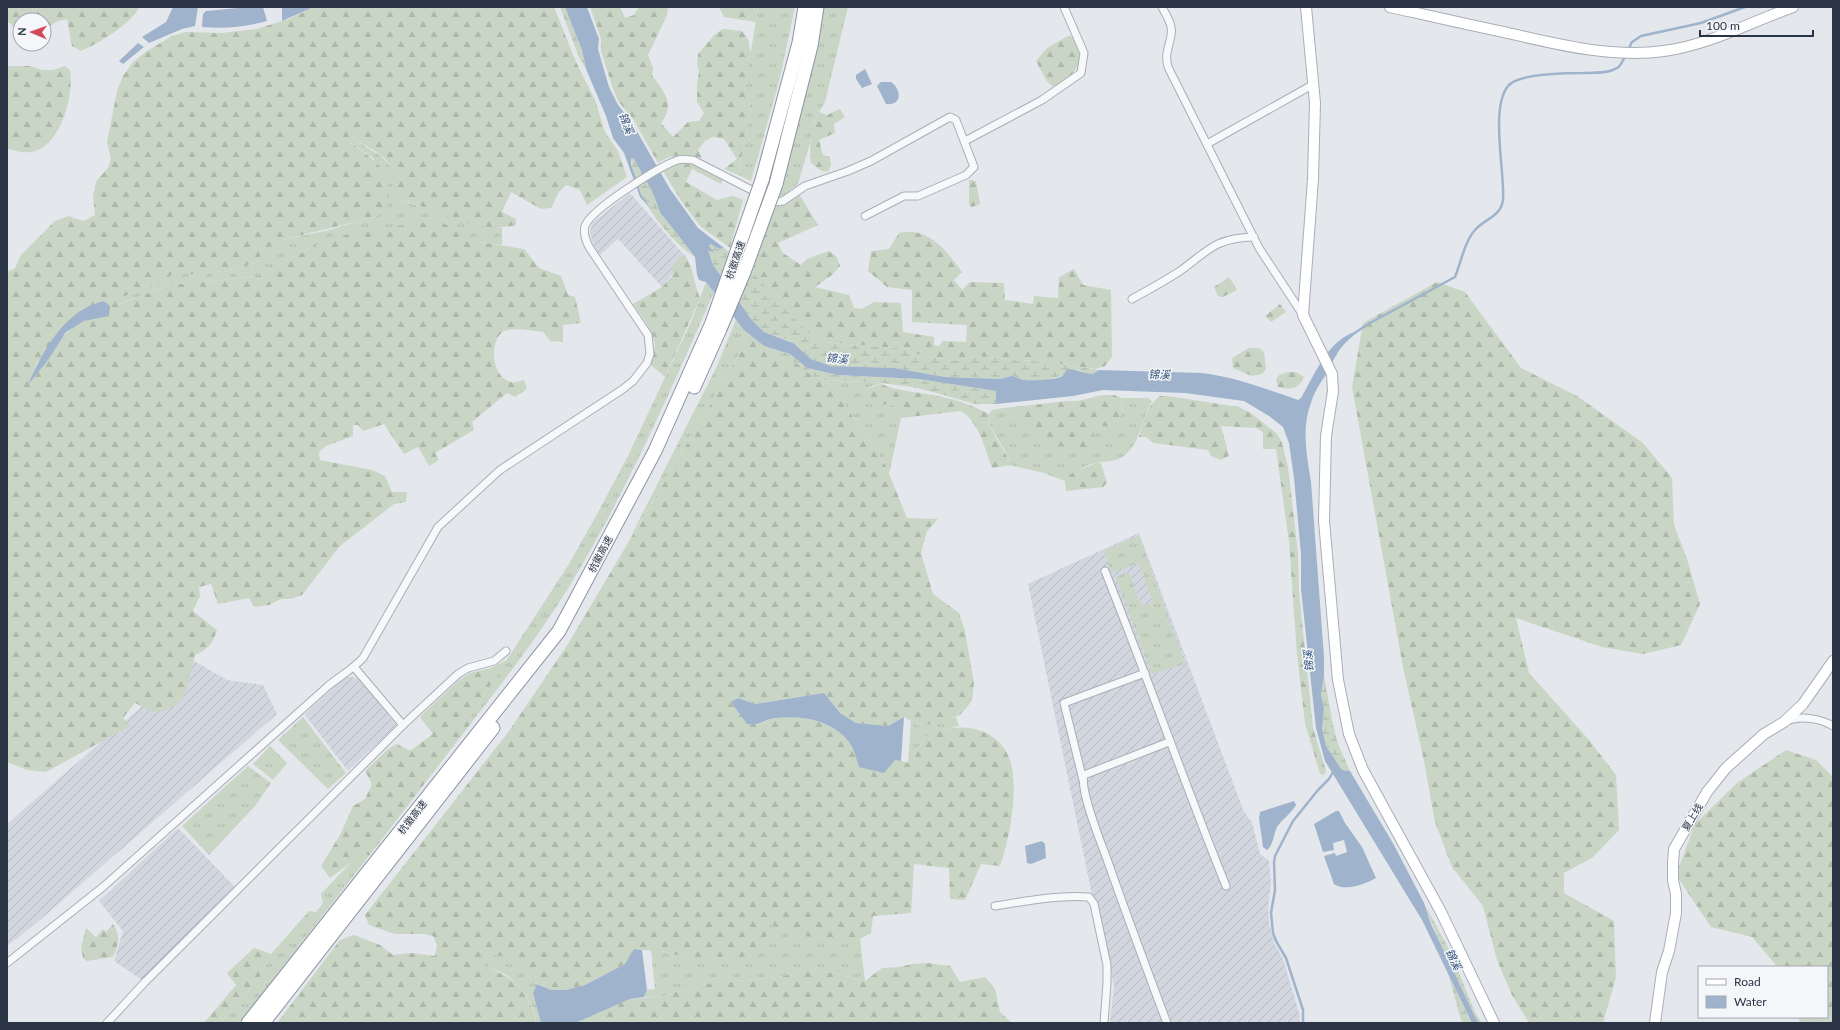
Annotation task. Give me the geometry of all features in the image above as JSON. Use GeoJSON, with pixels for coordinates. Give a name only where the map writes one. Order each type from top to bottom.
{"type":"FeatureCollection","features":[{"type":"Feature","properties":{"kind":"highway","name":"杭徽高速"},"geometry":{"type":"LineString","coordinates":[[263,1023],[406,842],[564,636],[663,453],[716,326],[762,180],[799,43],[805,7]]}},
{"type":"Feature","properties":{"kind":"highway","name":"杭徽高速"},"geometry":{"type":"LineString","coordinates":[[248,1023],[559,630],[655,451],[744,272],[776,184],[811,46],[817,7]]}},
{"type":"Feature","properties":{"kind":"street"},"geometry":{"type":"LineString","coordinates":[[965,141],[1042,100],[1080,73],[1084,53],[1064,7]]}},
{"type":"Feature","properties":{"kind":"street"},"geometry":{"type":"LineString","coordinates":[[1162,7],[1172,28],[1166,50],[1166,61],[1168,67],[1254,237],[1303,315],[1332,374],[1333,391],[1326,436],[1324,521],[1338,680],[1349,734],[1363,770],[1441,912],[1494,1023]]}},
{"type":"Feature","properties":{"kind":"street"},"geometry":{"type":"LineString","coordinates":[[1303,315],[1313,179],[1315,103],[1306,7]]}},
{"type":"Feature","properties":{"kind":"street"},"geometry":{"type":"LineString","coordinates":[[1390,7],[1554,44],[1598,50],[1633,52],[1664,51],[1711,38],[1793,7]]}},
{"type":"Feature","properties":{"kind":"street"},"geometry":{"type":"LineString","coordinates":[[1207,144],[1314,84]]}},
{"type":"Feature","properties":{"kind":"street"},"geometry":{"type":"LineString","coordinates":[[7,963],[103,887],[344,672],[354,667],[363,658],[438,527],[500,470],[633,381],[647,363],[650,354],[648,335],[589,247],[585,237],[585,227],[590,217],[662,166],[680,159],[693,160],[775,202],[783,201],[805,186],[848,172],[871,161],[950,117],[956,120],[974,167],[966,175],[918,196],[904,196],[865,216]]}},
{"type":"Feature","properties":{"kind":"street"},"geometry":{"type":"LineString","coordinates":[[1132,299],[1180,270],[1213,246],[1228,239],[1254,237]]}},
{"type":"Feature","properties":{"kind":"street"},"geometry":{"type":"LineString","coordinates":[[1105,571],[1145,673],[1169,742],[1226,886]]}},
{"type":"Feature","properties":{"kind":"street"},"geometry":{"type":"LineString","coordinates":[[107,1023],[145,982],[403,725],[458,674],[468,668],[494,661],[506,652]]}},
{"type":"Feature","properties":{"kind":"street","name":"夏上线"},"geometry":{"type":"LineString","coordinates":[[1655,1023],[1661,978],[1669,951],[1676,912],[1676,894],[1673,869],[1674,849],[1707,792],[1726,768],[1764,734],[1784,722],[1803,704],[1833,661]]}},
{"type":"Feature","properties":{"kind":"street"},"geometry":{"type":"LineString","coordinates":[[354,667],[403,725]]}},
{"type":"Feature","properties":{"kind":"street"},"geometry":{"type":"LineString","coordinates":[[1145,673],[1064,703],[1092,815],[1140,952],[1168,1023]]}},
{"type":"Feature","properties":{"kind":"street"},"geometry":{"type":"LineString","coordinates":[[1784,722],[1792,719],[1805,719],[1823,722],[1833,726]]}},
{"type":"Feature","properties":{"kind":"street"},"geometry":{"type":"LineString","coordinates":[[1083,780],[1084,775],[1169,742]]}},
{"type":"Feature","properties":{"kind":"street"},"geometry":{"type":"LineString","coordinates":[[995,906],[1046,898],[1073,896],[1089,897],[1094,904],[1106,965],[1107,982],[1104,1023]]}},
{"type":"Feature","properties":{"kind":"shaded area"},"geometry":{"type":"Polygon","coordinates":[[[630,193],[686,257],[662,287],[618,239],[600,255],[593,244],[590,233],[592,223],[630,193]]]}},
{"type":"Feature","properties":{"kind":"shaded area"},"geometry":{"type":"Polygon","coordinates":[[[1139,533],[1244,812],[1252,822],[1260,854],[1269,861],[1271,883],[1268,908],[1269,923],[1274,943],[1283,959],[1300,1016],[1299,1023],[1110,1023],[1114,986],[1097,904],[1092,895],[1028,584],[1139,533]]]}},
{"type":"Feature","properties":{"kind":"shaded area"},"geometry":{"type":"Polygon","coordinates":[[[194,661],[227,680],[263,685],[277,714],[34,925],[7,946],[7,824],[194,661]]]}},
{"type":"Feature","properties":{"kind":"shaded area"},"geometry":{"type":"Polygon","coordinates":[[[345,676],[359,678],[396,725],[348,771],[305,715],[345,676]]]}},
{"type":"Feature","properties":{"kind":"shaded area"},"geometry":{"type":"Polygon","coordinates":[[[178,828],[234,886],[142,980],[114,961],[123,931],[99,901],[178,828]]]}},
{"type":"Feature","properties":{"kind":"green space"},"geometry":{"type":"Polygon","coordinates":[[[7,7],[139,7],[136,13],[122,26],[96,44],[81,51],[72,46],[67,19],[52,25],[52,12],[12,12],[12,25],[9,22],[7,23],[7,7]]]}},
{"type":"Feature","properties":{"kind":"green space"},"geometry":{"type":"Polygon","coordinates":[[[314,7],[554,7],[576,62],[595,100],[605,132],[618,151],[627,177],[587,205],[580,190],[566,185],[559,192],[551,208],[541,209],[511,192],[502,212],[516,219],[516,225],[487,227],[457,220],[400,200],[395,193],[392,172],[388,163],[380,154],[352,138],[347,140],[374,160],[385,174],[388,183],[389,194],[387,208],[377,216],[282,240],[267,248],[254,263],[240,268],[204,274],[173,274],[160,282],[117,299],[120,304],[169,285],[259,276],[312,247],[334,238],[360,231],[428,222],[443,223],[480,242],[524,249],[539,268],[561,276],[568,295],[575,297],[581,323],[563,325],[563,342],[550,341],[544,332],[516,329],[507,330],[501,333],[497,339],[495,347],[495,364],[504,378],[511,382],[524,380],[527,389],[515,397],[507,393],[472,422],[474,430],[435,453],[439,460],[429,466],[418,447],[404,454],[384,424],[363,431],[358,425],[353,425],[353,436],[326,446],[319,452],[320,460],[372,470],[385,476],[392,492],[407,492],[406,502],[394,504],[340,546],[302,595],[291,599],[281,599],[269,605],[254,607],[249,598],[218,604],[211,584],[199,587],[200,596],[193,611],[217,630],[214,639],[209,646],[195,655],[184,697],[175,706],[163,711],[152,712],[135,703],[123,718],[130,726],[46,772],[28,770],[7,762],[7,272],[15,268],[21,255],[55,221],[68,216],[84,221],[95,215],[93,195],[97,180],[108,168],[111,159],[107,142],[117,91],[123,76],[133,62],[147,51],[172,36],[185,32],[222,33],[256,29],[289,19],[314,7]],[[95,303],[47,350],[37,363],[29,384],[61,340],[75,326],[93,318],[109,316],[95,303]]]}},
{"type":"Feature","properties":{"kind":"green space"},"geometry":{"type":"Polygon","coordinates":[[[560,7],[565,7],[582,50],[586,69],[578,55],[560,7]]]}},
{"type":"Feature","properties":{"kind":"green space"},"geometry":{"type":"Polygon","coordinates":[[[590,7],[620,7],[625,18],[634,15],[639,7],[668,7],[667,15],[648,55],[653,68],[652,75],[667,98],[668,110],[661,123],[673,137],[688,122],[699,121],[704,113],[697,102],[699,72],[697,65],[698,54],[714,35],[723,29],[742,31],[748,39],[751,55],[745,89],[751,107],[738,175],[724,169],[737,159],[724,139],[713,137],[705,141],[698,150],[702,158],[674,156],[658,163],[633,119],[618,101],[601,51],[601,39],[590,7]]]}},
{"type":"Feature","properties":{"kind":"green space"},"geometry":{"type":"Polygon","coordinates":[[[719,7],[758,7],[756,22],[724,17],[719,7]]]}},
{"type":"Feature","properties":{"kind":"green space"},"geometry":{"type":"Polygon","coordinates":[[[758,7],[795,7],[779,82],[751,181],[738,175],[751,107],[745,89],[758,7]]]}},
{"type":"Feature","properties":{"kind":"green space"},"geometry":{"type":"Polygon","coordinates":[[[823,7],[848,7],[825,102],[815,120],[798,184],[786,194],[777,198],[823,7]]]}},
{"type":"Feature","properties":{"kind":"green space"},"geometry":{"type":"Polygon","coordinates":[[[1068,36],[1072,37],[1076,43],[1080,60],[1072,74],[1058,85],[1052,86],[1046,80],[1036,61],[1047,48],[1068,36]]]}},
{"type":"Feature","properties":{"kind":"green space"},"geometry":{"type":"Polygon","coordinates":[[[7,66],[30,66],[42,70],[53,70],[65,66],[70,70],[71,80],[68,104],[59,128],[44,146],[32,152],[7,149],[7,66]]]}},
{"type":"Feature","properties":{"kind":"green space"},"geometry":{"type":"Polygon","coordinates":[[[840,109],[845,117],[834,124],[835,133],[819,140],[823,155],[830,157],[831,165],[828,172],[822,171],[811,163],[810,150],[814,124],[819,112],[827,115],[840,109]]]}},
{"type":"Feature","properties":{"kind":"green space"},"geometry":{"type":"Polygon","coordinates":[[[352,138],[381,156],[391,167],[400,200],[468,222],[502,228],[502,245],[480,242],[463,234],[312,247],[259,276],[169,285],[119,304],[117,299],[160,282],[173,274],[204,274],[240,268],[254,263],[267,248],[282,240],[329,230],[377,216],[374,159],[347,140],[352,138]]]}},
{"type":"Feature","properties":{"kind":"green space"},"geometry":{"type":"Polygon","coordinates":[[[631,158],[634,159],[653,193],[660,212],[695,257],[684,249],[662,227],[653,214],[638,186],[633,172],[631,158]]]}},
{"type":"Feature","properties":{"kind":"green space"},"geometry":{"type":"Polygon","coordinates":[[[692,164],[723,179],[721,184],[692,169],[686,182],[717,200],[733,196],[743,200],[730,248],[700,226],[680,199],[663,171],[672,165],[692,164]]]}},
{"type":"Feature","properties":{"kind":"green space"},"geometry":{"type":"Polygon","coordinates":[[[969,180],[976,181],[980,204],[972,207],[969,205],[969,180]]]}},
{"type":"Feature","properties":{"kind":"green space"},"geometry":{"type":"Polygon","coordinates":[[[799,194],[818,225],[778,243],[783,253],[801,265],[807,259],[829,251],[837,257],[840,266],[832,275],[815,287],[849,295],[854,308],[862,309],[874,302],[901,303],[903,332],[934,337],[934,345],[939,346],[943,341],[966,342],[967,325],[912,322],[912,290],[887,287],[868,271],[871,251],[889,249],[899,233],[919,233],[936,242],[950,256],[962,272],[954,280],[962,290],[970,282],[1004,283],[1005,300],[1033,304],[1034,296],[1058,298],[1059,277],[1074,269],[1083,285],[1111,290],[1112,357],[1105,366],[1095,369],[1056,363],[974,356],[952,361],[912,353],[908,349],[822,342],[811,336],[752,273],[773,209],[799,194]]]}},
{"type":"Feature","properties":{"kind":"green space"},"geometry":{"type":"Polygon","coordinates":[[[710,244],[720,249],[724,248],[757,277],[811,336],[822,342],[908,349],[912,353],[952,361],[974,356],[1056,363],[1099,370],[1093,374],[1086,374],[1077,369],[1052,379],[1032,381],[1014,376],[1001,379],[945,377],[894,368],[831,366],[811,359],[790,341],[764,332],[751,319],[713,265],[707,249],[710,244]]]}},
{"type":"Feature","properties":{"kind":"green space"},"geometry":{"type":"Polygon","coordinates":[[[679,257],[686,257],[689,262],[700,298],[665,377],[650,364],[655,348],[654,340],[647,324],[633,304],[662,287],[673,275],[672,268],[679,257]]]}},
{"type":"Feature","properties":{"kind":"green space"},"geometry":{"type":"Polygon","coordinates":[[[1229,277],[1237,290],[1223,297],[1218,296],[1214,287],[1229,277]]]}},
{"type":"Feature","properties":{"kind":"green space"},"geometry":{"type":"Polygon","coordinates":[[[706,282],[714,292],[664,404],[610,515],[569,587],[546,622],[472,722],[469,718],[569,564],[628,456],[691,322],[706,282]]]}},
{"type":"Feature","properties":{"kind":"green space"},"geometry":{"type":"Polygon","coordinates":[[[1437,282],[1465,292],[1521,368],[1577,396],[1643,443],[1672,478],[1674,525],[1687,559],[1700,604],[1681,645],[1643,654],[1602,647],[1516,618],[1529,673],[1589,740],[1616,775],[1619,830],[1592,858],[1564,873],[1564,893],[1614,921],[1616,977],[1603,1023],[1529,1023],[1512,995],[1497,960],[1483,906],[1452,867],[1435,822],[1424,761],[1403,667],[1352,387],[1363,323],[1437,282]]]}},
{"type":"Feature","properties":{"kind":"green space"},"geometry":{"type":"Polygon","coordinates":[[[1280,304],[1286,312],[1271,322],[1265,316],[1280,304]]]}},
{"type":"Feature","properties":{"kind":"green space"},"geometry":{"type":"Polygon","coordinates":[[[736,320],[749,334],[729,373],[627,544],[716,368],[736,320]]]}},
{"type":"Feature","properties":{"kind":"green space"},"geometry":{"type":"Polygon","coordinates":[[[749,334],[764,346],[769,355],[778,359],[793,360],[814,377],[824,380],[833,387],[886,466],[907,518],[938,519],[927,531],[921,553],[933,594],[959,613],[965,631],[974,683],[972,701],[960,715],[941,722],[919,726],[904,717],[888,726],[856,723],[840,713],[824,693],[755,704],[738,698],[731,703],[757,725],[770,719],[794,717],[815,720],[834,728],[851,744],[859,767],[895,759],[912,764],[919,747],[930,733],[935,731],[965,728],[984,732],[999,743],[1005,750],[1010,760],[1013,772],[1014,785],[1010,828],[1000,866],[981,864],[965,900],[950,899],[949,868],[914,864],[911,913],[873,916],[871,933],[860,939],[830,939],[798,934],[768,924],[764,947],[755,954],[736,958],[690,959],[666,952],[634,949],[625,964],[585,985],[566,990],[551,990],[533,982],[507,958],[487,952],[484,965],[514,981],[531,1004],[536,1023],[277,1023],[340,940],[354,935],[380,945],[393,955],[412,953],[435,956],[437,945],[433,936],[424,934],[395,934],[369,925],[365,915],[509,731],[568,644],[729,373],[749,334]]]}},
{"type":"Feature","properties":{"kind":"green space"},"geometry":{"type":"Polygon","coordinates":[[[764,346],[790,354],[807,368],[837,375],[919,379],[996,391],[996,404],[975,404],[918,388],[882,383],[824,380],[814,377],[793,361],[778,359],[769,355],[764,346]]]}},
{"type":"Feature","properties":{"kind":"green space"},"geometry":{"type":"Polygon","coordinates":[[[1249,348],[1259,348],[1264,352],[1266,369],[1262,374],[1252,376],[1233,368],[1232,358],[1249,348]]]}},
{"type":"Feature","properties":{"kind":"green space"},"geometry":{"type":"Polygon","coordinates":[[[1288,372],[1296,372],[1304,377],[1297,387],[1287,389],[1278,387],[1276,379],[1279,375],[1288,372]]]}},
{"type":"Feature","properties":{"kind":"green space"},"geometry":{"type":"Polygon","coordinates":[[[824,380],[882,383],[869,387],[886,405],[893,405],[901,418],[889,474],[886,466],[833,387],[824,380]]]}},
{"type":"Feature","properties":{"kind":"green space"},"geometry":{"type":"Polygon","coordinates":[[[881,384],[896,389],[954,400],[989,414],[991,428],[1011,465],[992,468],[981,436],[972,422],[961,411],[901,418],[893,405],[879,405],[866,399],[862,395],[861,391],[881,384]]]}},
{"type":"Feature","properties":{"kind":"green space"},"geometry":{"type":"Polygon","coordinates":[[[1103,395],[1114,395],[1121,398],[1122,409],[1117,425],[1111,427],[1101,426],[1094,431],[1090,445],[1081,450],[1070,449],[1034,436],[1004,408],[1077,401],[1103,395]]]}},
{"type":"Feature","properties":{"kind":"green space"},"geometry":{"type":"Polygon","coordinates":[[[1160,396],[1239,407],[1251,413],[1277,434],[1282,443],[1288,467],[1298,553],[1299,593],[1313,728],[1326,771],[1324,775],[1320,774],[1305,723],[1297,654],[1289,542],[1276,449],[1263,449],[1263,432],[1256,428],[1221,426],[1229,456],[1221,460],[1211,456],[1208,450],[1153,443],[1146,437],[1139,437],[1149,409],[1155,400],[1160,396]]]}},
{"type":"Feature","properties":{"kind":"green space"},"geometry":{"type":"Polygon","coordinates":[[[1121,398],[1148,398],[1152,401],[1137,440],[1122,458],[1083,467],[1065,481],[1044,473],[1010,465],[1008,458],[989,421],[989,414],[992,410],[1004,408],[1034,436],[1092,439],[1093,431],[1101,426],[1111,427],[1117,425],[1121,412],[1121,398]]]}},
{"type":"Feature","properties":{"kind":"green space"},"geometry":{"type":"Polygon","coordinates":[[[1096,463],[1101,463],[1107,483],[1103,487],[1066,491],[1065,481],[1072,473],[1096,463]]]}},
{"type":"Feature","properties":{"kind":"green space"},"geometry":{"type":"Polygon","coordinates":[[[1139,536],[1185,664],[1152,674],[1116,577],[1129,572],[1141,606],[1153,602],[1139,563],[1111,572],[1104,550],[1139,536]]]}},
{"type":"Feature","properties":{"kind":"green space"},"geometry":{"type":"Polygon","coordinates":[[[507,660],[469,718],[472,722],[369,856],[364,853],[330,878],[321,866],[340,835],[353,806],[365,799],[372,784],[365,771],[388,749],[397,744],[410,751],[433,734],[420,717],[459,680],[470,673],[491,668],[507,660]]]}},
{"type":"Feature","properties":{"kind":"green space"},"geometry":{"type":"Polygon","coordinates":[[[1324,676],[1338,744],[1350,771],[1342,770],[1326,746],[1322,729],[1324,708],[1321,695],[1324,676]]]}},
{"type":"Feature","properties":{"kind":"green space"},"geometry":{"type":"Polygon","coordinates":[[[303,717],[346,773],[328,789],[278,740],[303,717]]]}},
{"type":"Feature","properties":{"kind":"green space"},"geometry":{"type":"Polygon","coordinates":[[[956,717],[959,726],[939,730],[928,736],[923,740],[912,764],[908,763],[911,721],[919,726],[956,717]]]}},
{"type":"Feature","properties":{"kind":"green space"},"geometry":{"type":"Polygon","coordinates":[[[270,746],[287,763],[273,780],[253,764],[270,746]]]}},
{"type":"Feature","properties":{"kind":"green space"},"geometry":{"type":"Polygon","coordinates":[[[1786,750],[1816,760],[1833,777],[1833,1023],[1801,1023],[1798,1018],[1828,1018],[1828,966],[1776,966],[1752,937],[1711,927],[1676,875],[1695,824],[1737,783],[1786,750]]]}},
{"type":"Feature","properties":{"kind":"green space"},"geometry":{"type":"Polygon","coordinates":[[[248,766],[271,783],[256,805],[209,855],[182,826],[248,766]]]}},
{"type":"Feature","properties":{"kind":"green space"},"geometry":{"type":"Polygon","coordinates":[[[364,853],[369,856],[239,1023],[220,1023],[259,978],[271,954],[309,911],[316,912],[323,903],[321,894],[355,858],[364,853]]]}},
{"type":"Feature","properties":{"kind":"green space"},"geometry":{"type":"Polygon","coordinates":[[[1424,903],[1451,953],[1474,1010],[1481,1023],[1478,1023],[1436,933],[1424,903]]]}},
{"type":"Feature","properties":{"kind":"green space"},"geometry":{"type":"Polygon","coordinates":[[[113,924],[116,928],[118,940],[117,948],[113,957],[87,961],[83,958],[81,947],[86,928],[96,937],[103,929],[106,932],[113,924]]]}},
{"type":"Feature","properties":{"kind":"green space"},"geometry":{"type":"Polygon","coordinates":[[[768,924],[813,936],[860,939],[865,981],[834,973],[806,971],[778,977],[702,984],[663,996],[644,997],[647,990],[655,989],[651,950],[666,952],[690,959],[736,958],[768,924]]]}},
{"type":"Feature","properties":{"kind":"green space"},"geometry":{"type":"Polygon","coordinates":[[[254,948],[271,954],[259,978],[220,1023],[204,1023],[236,985],[227,973],[254,948]]]}},
{"type":"Feature","properties":{"kind":"green space"},"geometry":{"type":"Polygon","coordinates":[[[487,952],[507,958],[537,984],[533,993],[541,1023],[536,1023],[534,1011],[531,1005],[512,979],[484,965],[487,952]]]}},
{"type":"Feature","properties":{"kind":"green space"},"geometry":{"type":"Polygon","coordinates":[[[927,963],[950,966],[960,982],[985,977],[995,989],[1000,1012],[1012,1023],[574,1023],[630,999],[663,996],[702,984],[778,977],[806,971],[834,973],[865,981],[882,968],[927,963]]]}},
{"type":"Feature","properties":{"kind":"green space"},"geometry":{"type":"Polygon","coordinates":[[[1448,974],[1469,1018],[1472,1023],[1462,1023],[1448,974]]]}},
{"type":"Feature","properties":{"kind":"water"},"geometry":{"type":"Polygon","coordinates":[[[173,7],[198,7],[195,26],[182,29],[149,43],[142,37],[166,22],[173,7]]]}},
{"type":"Feature","properties":{"kind":"water"},"geometry":{"type":"Polygon","coordinates":[[[263,7],[267,21],[235,27],[202,27],[203,14],[206,11],[263,7]]]}},
{"type":"Feature","properties":{"kind":"water"},"geometry":{"type":"Polygon","coordinates":[[[282,7],[314,7],[282,21],[282,7]]]}},
{"type":"Feature","properties":{"kind":"water","name":"锦溪"},"geometry":{"type":"Polygon","coordinates":[[[565,7],[587,7],[599,39],[598,49],[609,87],[618,105],[631,121],[670,189],[698,228],[724,248],[720,249],[710,244],[709,246],[714,253],[708,250],[713,265],[751,319],[764,332],[793,343],[811,359],[831,366],[894,368],[945,377],[1001,379],[1014,376],[1024,380],[1043,380],[1059,377],[1063,375],[1067,369],[1093,374],[1099,370],[1202,373],[1238,380],[1298,400],[1301,398],[1313,376],[1333,346],[1346,336],[1352,333],[1354,335],[1341,348],[1318,387],[1312,399],[1306,422],[1306,442],[1311,482],[1324,657],[1324,676],[1321,695],[1324,708],[1322,729],[1326,746],[1342,770],[1350,771],[1394,845],[1424,903],[1431,924],[1478,1023],[1472,1023],[1422,920],[1325,761],[1316,728],[1301,589],[1301,554],[1294,478],[1289,443],[1283,427],[1269,416],[1244,401],[1185,393],[1103,390],[1073,396],[996,404],[996,391],[919,379],[837,375],[807,368],[790,354],[764,346],[744,330],[706,282],[699,280],[695,257],[660,212],[653,193],[634,159],[631,158],[631,164],[641,194],[650,208],[640,197],[624,153],[613,138],[606,116],[586,69],[582,50],[565,7]]]}},
{"type":"Feature","properties":{"kind":"water"},"geometry":{"type":"Polygon","coordinates":[[[138,43],[144,47],[123,64],[119,61],[138,43]]]}},
{"type":"Feature","properties":{"kind":"water"},"geometry":{"type":"Polygon","coordinates":[[[865,69],[872,84],[862,88],[856,79],[856,75],[865,69]]]}},
{"type":"Feature","properties":{"kind":"water"},"geometry":{"type":"Polygon","coordinates":[[[881,82],[891,82],[895,85],[899,97],[895,103],[886,104],[877,86],[881,82]]]}},
{"type":"Feature","properties":{"kind":"water"},"geometry":{"type":"Polygon","coordinates":[[[104,301],[110,306],[109,316],[84,321],[66,332],[48,360],[28,385],[48,346],[67,322],[90,306],[104,301]]]}},
{"type":"Feature","properties":{"kind":"water"},"geometry":{"type":"Polygon","coordinates":[[[824,693],[840,713],[856,723],[888,726],[904,717],[901,761],[895,760],[884,773],[859,767],[851,744],[842,735],[825,724],[805,718],[785,717],[756,724],[747,724],[731,702],[738,698],[755,704],[824,693]]]}},
{"type":"Feature","properties":{"kind":"water"},"geometry":{"type":"Polygon","coordinates":[[[1294,801],[1296,805],[1277,827],[1272,842],[1267,850],[1263,847],[1259,818],[1260,812],[1294,801]]]}},
{"type":"Feature","properties":{"kind":"water"},"geometry":{"type":"Polygon","coordinates":[[[1336,811],[1339,811],[1345,823],[1362,847],[1376,878],[1367,883],[1349,887],[1334,884],[1324,856],[1335,853],[1336,856],[1347,852],[1344,840],[1333,843],[1334,850],[1323,852],[1314,824],[1336,811]]]}},
{"type":"Feature","properties":{"kind":"water"},"geometry":{"type":"Polygon","coordinates":[[[1042,841],[1045,844],[1046,858],[1031,864],[1027,863],[1025,846],[1042,841]]]}},
{"type":"Feature","properties":{"kind":"water"},"geometry":{"type":"Polygon","coordinates":[[[634,949],[642,950],[647,990],[644,997],[630,999],[575,1023],[541,1023],[533,993],[537,984],[551,990],[566,990],[585,985],[625,964],[634,949]]]}},
{"type":"Feature","properties":{"kind":"waterway"},"geometry":{"type":"LineString","coordinates":[[1628,50],[1632,42],[1641,36],[1701,23],[1745,7]]}},
{"type":"Feature","properties":{"kind":"waterway"},"geometry":{"type":"LineString","coordinates":[[1350,336],[1370,323],[1455,277],[1466,246],[1475,230],[1496,214],[1502,206],[1503,188],[1499,124],[1503,96],[1508,86],[1522,78],[1532,76],[1613,70],[1622,63],[1625,56]]}},
{"type":"Feature","properties":{"kind":"waterway"},"geometry":{"type":"LineString","coordinates":[[1303,1023],[1303,1010],[1286,958],[1273,933],[1271,913],[1275,890],[1274,862],[1275,856],[1293,821],[1329,779],[1333,772]]}}]}
